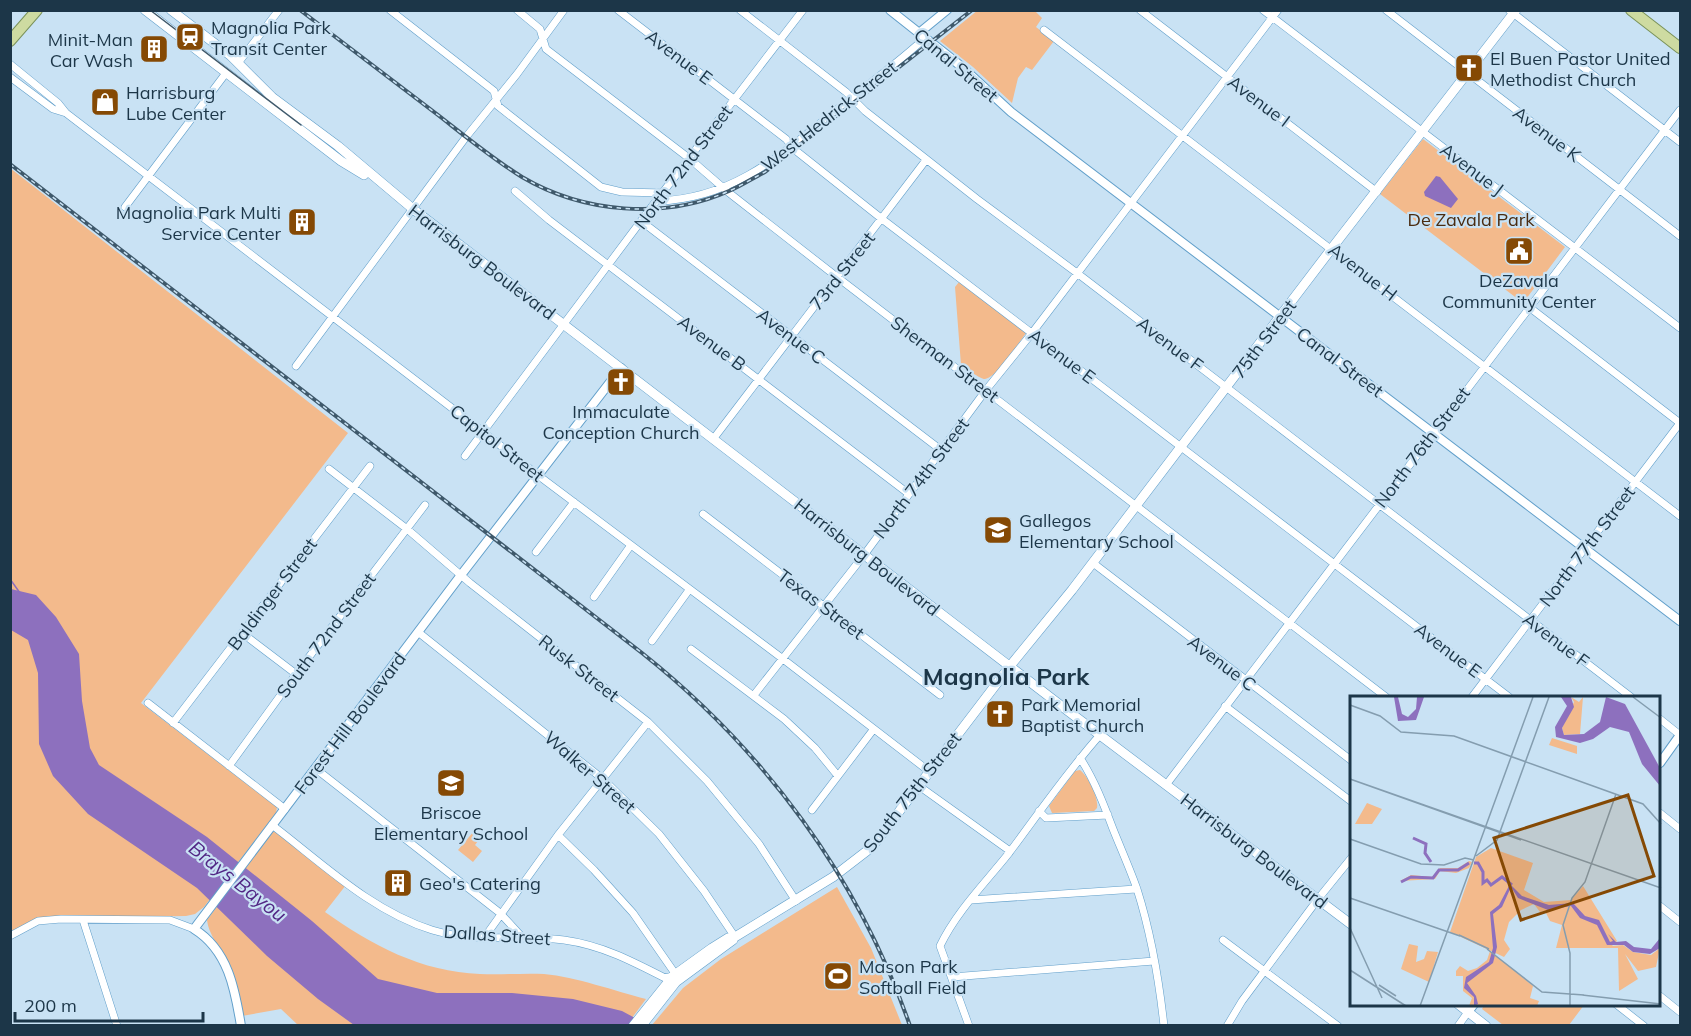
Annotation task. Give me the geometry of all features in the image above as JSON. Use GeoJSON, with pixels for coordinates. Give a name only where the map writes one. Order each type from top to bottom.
{"type":"FeatureCollection","features":[{"type":"Feature","properties":{"kind":"main road"},"geometry":{"type":"LineString","coordinates":[[10,41],[37,10]]}},
{"type":"Feature","properties":{"kind":"main road","name":"Harrisburg Boulevard"},"geometry":{"type":"LineString","coordinates":[[145,10],[341,161],[384,187]]}},
{"type":"Feature","properties":{"kind":"main road","name":"Harrisburg Boulevard"},"geometry":{"type":"LineString","coordinates":[[171,10],[238,63],[272,97],[338,146],[384,187],[1350,923]]}},
{"type":"Feature","properties":{"kind":"main road"},"geometry":{"type":"LineString","coordinates":[[1631,10],[1680,48]]}},
{"type":"Feature","properties":{"kind":"main road","name":"75th Street"},"geometry":{"type":"LineString","coordinates":[[1010,666],[1093,563],[1332,248],[1424,132],[1513,12]]}},
{"type":"Feature","properties":{"kind":"main road","name":"South 75th Street"},"geometry":{"type":"LineString","coordinates":[[633,1026],[676,982],[729,944],[735,937],[833,878],[872,847],[1010,666]]}},
{"type":"Feature","properties":{"kind":"main road","name":"South 75th Street"},"geometry":{"type":"LineString","coordinates":[[641,1026],[649,1009],[674,976],[712,948],[728,938],[735,937]]}},
{"type":"Feature","properties":{"kind":"main road"},"geometry":{"type":"LineString","coordinates":[[1471,1008],[1486,1026]]}},
{"type":"Feature","properties":{"kind":"street"},"geometry":{"type":"LineString","coordinates":[[238,63],[279,10]]}},
{"type":"Feature","properties":{"kind":"street"},"geometry":{"type":"LineString","coordinates":[[390,10],[494,91],[498,106],[601,187],[622,192],[664,193]]}},
{"type":"Feature","properties":{"kind":"street","name":"Sherman Street"},"geometry":{"type":"LineString","coordinates":[[516,10],[540,29],[546,49],[690,159],[837,277],[1385,696]]}},
{"type":"Feature","properties":{"kind":"street"},"geometry":{"type":"LineString","coordinates":[[296,366],[564,10]]}},
{"type":"Feature","properties":{"kind":"street","name":"Avenue E"},"geometry":{"type":"LineString","coordinates":[[618,10],[786,139],[882,219],[1508,696]]}},
{"type":"Feature","properties":{"kind":"street","name":"Avenue F"},"geometry":{"type":"LineString","coordinates":[[740,10],[926,159],[1630,696]]}},
{"type":"Feature","properties":{"kind":"street","name":"North 72nd Street"},"geometry":{"type":"LineString","coordinates":[[564,324],[803,10]]}},
{"type":"Feature","properties":{"kind":"street","name":"Canal Street"},"geometry":{"type":"LineString","coordinates":[[890,10],[1011,112],[1680,621]]}},
{"type":"Feature","properties":{"kind":"street","name":"West Hedrick Street"},"geometry":{"type":"LineString","coordinates":[[657,201],[680,200],[724,188],[769,164],[901,60],[947,10]]}},
{"type":"Feature","properties":{"kind":"street","name":"Avenue I"},"geometry":{"type":"LineString","coordinates":[[1140,10],[1377,192]]}},
{"type":"Feature","properties":{"kind":"street","name":"Avenue J"},"geometry":{"type":"LineString","coordinates":[[1263,10],[1680,328]]}},
{"type":"Feature","properties":{"kind":"street","name":"North 74th Street"},"geometry":{"type":"LineString","coordinates":[[754,696],[864,555],[986,390],[1132,203],[1278,10]]}},
{"type":"Feature","properties":{"kind":"street","name":"Avenue K"},"geometry":{"type":"LineString","coordinates":[[1386,10],[1680,236]]}},
{"type":"Feature","properties":{"kind":"street"},"geometry":{"type":"LineString","coordinates":[[1513,12],[1680,142]]}},
{"type":"Feature","properties":{"kind":"street","name":"Avenue H"},"geometry":{"type":"LineString","coordinates":[[1044,30],[1680,516]]}},
{"type":"Feature","properties":{"kind":"street","name":"Capitol Street"},"geometry":{"type":"LineString","coordinates":[[10,64],[58,103],[66,113],[147,177],[930,772]]}},
{"type":"Feature","properties":{"kind":"street"},"geometry":{"type":"LineString","coordinates":[[125,207],[226,73]]}},
{"type":"Feature","properties":{"kind":"street","name":"Capitol Street"},"geometry":{"type":"LineString","coordinates":[[10,77],[53,109],[66,113]]}},
{"type":"Feature","properties":{"kind":"street","name":"North 76th Street"},"geometry":{"type":"LineString","coordinates":[[1166,785],[1680,110]]}},
{"type":"Feature","properties":{"kind":"street","name":"73rd Street"},"geometry":{"type":"LineString","coordinates":[[714,438],[926,159]]}},
{"type":"Feature","properties":{"kind":"street","name":"Avenue B"},"geometry":{"type":"LineString","coordinates":[[515,191],[549,220],[909,494]]}},
{"type":"Feature","properties":{"kind":"street","name":"Avenue C"},"geometry":{"type":"LineString","coordinates":[[641,221],[941,450]]}},
{"type":"Feature","properties":{"kind":"street"},"geometry":{"type":"LineString","coordinates":[[1529,307],[1680,423]]}},
{"type":"Feature","properties":{"kind":"street"},"geometry":{"type":"LineString","coordinates":[[465,456],[564,324]]}},
{"type":"Feature","properties":{"kind":"street","name":"Forest Hill Boulevard"},"geometry":{"type":"LineString","coordinates":[[194,929],[461,575],[621,368]]}},
{"type":"Feature","properties":{"kind":"street","name":"North 77th Street"},"geometry":{"type":"LineString","coordinates":[[1473,696],[1680,423]]}},
{"type":"Feature","properties":{"kind":"street","name":"Baldinger Street"},"geometry":{"type":"LineString","coordinates":[[173,723],[370,466]]}},
{"type":"Feature","properties":{"kind":"street","name":"Rusk Street"},"geometry":{"type":"LineString","coordinates":[[329,469],[648,722],[707,781],[759,844],[796,901]]}},
{"type":"Feature","properties":{"kind":"street"},"geometry":{"type":"LineString","coordinates":[[536,552],[574,502]]}},
{"type":"Feature","properties":{"kind":"street","name":"South 72nd Street"},"geometry":{"type":"LineString","coordinates":[[229,766],[296,674],[425,506]]}},
{"type":"Feature","properties":{"kind":"street","name":"Texas Street"},"geometry":{"type":"LineString","coordinates":[[703,514],[940,695]]}},
{"type":"Feature","properties":{"kind":"street"},"geometry":{"type":"LineString","coordinates":[[594,597],[632,545]]}},
{"type":"Feature","properties":{"kind":"street","name":"Avenue C"},"geometry":{"type":"LineString","coordinates":[[1093,563],[1350,759]]}},
{"type":"Feature","properties":{"kind":"street"},"geometry":{"type":"LineString","coordinates":[[652,641],[689,590]]}},
{"type":"Feature","properties":{"kind":"street"},"geometry":{"type":"LineString","coordinates":[[242,633],[296,674]]}},
{"type":"Feature","properties":{"kind":"street","name":"Walker Street"},"geometry":{"type":"LineString","coordinates":[[418,633],[604,780],[659,834],[704,891],[735,937]]}},
{"type":"Feature","properties":{"kind":"street"},"geometry":{"type":"LineString","coordinates":[[691,649],[784,719],[815,748],[838,776]]}},
{"type":"Feature","properties":{"kind":"street"},"geometry":{"type":"LineString","coordinates":[[148,703],[285,809]]}},
{"type":"Feature","properties":{"kind":"street"},"geometry":{"type":"LineString","coordinates":[[1225,706],[1350,800]]}},
{"type":"Feature","properties":{"kind":"street"},"geometry":{"type":"LineString","coordinates":[[1661,721],[1680,735],[1661,760]]}},
{"type":"Feature","properties":{"kind":"street"},"geometry":{"type":"LineString","coordinates":[[484,938],[558,835],[648,722]]}},
{"type":"Feature","properties":{"kind":"street"},"geometry":{"type":"LineString","coordinates":[[812,810],[873,730]]}},
{"type":"Feature","properties":{"kind":"street"},"geometry":{"type":"LineString","coordinates":[[969,1026],[940,946],[971,900],[1100,735]]}},
{"type":"Feature","properties":{"kind":"street"},"geometry":{"type":"LineString","coordinates":[[1080,758],[1107,815],[1147,924],[1164,1026]]}},
{"type":"Feature","properties":{"kind":"street"},"geometry":{"type":"LineString","coordinates":[[316,769],[500,913],[523,938]]}},
{"type":"Feature","properties":{"kind":"street"},"geometry":{"type":"LineString","coordinates":[[919,786],[1010,852]]}},
{"type":"Feature","properties":{"kind":"street"},"geometry":{"type":"LineString","coordinates":[[1039,811],[1046,818],[1107,815]]}},
{"type":"Feature","properties":{"kind":"street"},"geometry":{"type":"LineString","coordinates":[[1661,815],[1680,829]]}},
{"type":"Feature","properties":{"kind":"street","name":"Dallas Street"},"geometry":{"type":"LineString","coordinates":[[273,825],[377,906],[404,920],[456,936],[561,939],[590,944],[621,955],[665,978],[674,976]]}},
{"type":"Feature","properties":{"kind":"street"},"geometry":{"type":"LineString","coordinates":[[558,835],[633,913],[674,972],[674,976]]}},
{"type":"Feature","properties":{"kind":"street"},"geometry":{"type":"LineString","coordinates":[[1227,1026],[1228,1021],[1265,970],[1350,859]]}},
{"type":"Feature","properties":{"kind":"street"},"geometry":{"type":"LineString","coordinates":[[971,900],[1136,889]]}},
{"type":"Feature","properties":{"kind":"street"},"geometry":{"type":"LineString","coordinates":[[1661,908],[1680,922]]}},
{"type":"Feature","properties":{"kind":"street"},"geometry":{"type":"LineString","coordinates":[[10,936],[38,921],[61,919],[178,922],[194,929],[213,945],[226,966],[237,999],[241,1026]]}},
{"type":"Feature","properties":{"kind":"street"},"geometry":{"type":"LineString","coordinates":[[83,920],[117,1026]]}},
{"type":"Feature","properties":{"kind":"street"},"geometry":{"type":"LineString","coordinates":[[1223,940],[1338,1026]]}},
{"type":"Feature","properties":{"kind":"street"},"geometry":{"type":"LineString","coordinates":[[952,977],[1154,961]]}},
{"type":"Feature","properties":{"kind":"street"},"geometry":{"type":"LineString","coordinates":[[1661,998],[1680,1012]]}},
{"type":"Feature","properties":{"kind":"street"},"geometry":{"type":"LineString","coordinates":[[1617,1006],[1644,1026]]}},
{"type":"Feature","properties":{"kind":"street"},"geometry":{"type":"LineString","coordinates":[[1458,1026],[1471,1008]]}},
{"type":"Feature","properties":{"kind":"green space"},"geometry":{"type":"Polygon","coordinates":[[[978,10],[1035,11],[1042,18],[1036,27],[1054,41],[1032,70],[1026,67],[1018,78],[1012,103],[973,67],[940,41],[978,10]]]}},
{"type":"Feature","properties":{"kind":"green space","name":"De Zavala Park"},"geometry":{"type":"Polygon","coordinates":[[[1423,139],[1565,247],[1523,303],[1380,194],[1423,139]]]}},
{"type":"Feature","properties":{"kind":"green space"},"geometry":{"type":"Polygon","coordinates":[[[10,168],[348,433],[141,703],[277,807],[276,813],[204,907],[195,914],[51,918],[11,933],[10,168]]]}},
{"type":"Feature","properties":{"kind":"green space"},"geometry":{"type":"Polygon","coordinates":[[[959,282],[1026,333],[995,373],[985,379],[961,365],[955,287],[959,282]]]}},
{"type":"Feature","properties":{"kind":"green space"},"geometry":{"type":"Polygon","coordinates":[[[1080,770],[1092,788],[1097,808],[1094,811],[1052,813],[1049,806],[1075,771],[1080,770]]]}},
{"type":"Feature","properties":{"kind":"green space"},"geometry":{"type":"Polygon","coordinates":[[[474,831],[481,837],[475,845],[482,851],[473,862],[458,850],[474,831]]]}},
{"type":"Feature","properties":{"kind":"green space"},"geometry":{"type":"Polygon","coordinates":[[[272,832],[276,832],[346,885],[325,912],[360,935],[398,955],[459,972],[556,976],[646,999],[626,1026],[299,1026],[281,1009],[242,1016],[231,969],[208,927],[207,920],[272,832]]]}},
{"type":"Feature","properties":{"kind":"green space"},"geometry":{"type":"Polygon","coordinates":[[[837,887],[871,948],[902,1025],[652,1025],[683,988],[721,959],[837,887]]]}},
{"type":"Feature","properties":{"kind":"green space"},"geometry":{"type":"Polygon","coordinates":[[[1484,1006],[1583,1006],[1569,1025],[1503,1025],[1482,1009],[1484,1006]]]}},
{"type":"Feature","properties":{"kind":"water"},"geometry":{"type":"Polygon","coordinates":[[[1436,176],[1440,177],[1458,199],[1451,208],[1425,196],[1424,192],[1436,176]]]}},
{"type":"Feature","properties":{"kind":"water","name":"Brays Bayou"},"geometry":{"type":"Polygon","coordinates":[[[11,589],[36,595],[56,617],[79,654],[82,701],[90,748],[99,765],[207,837],[312,921],[378,979],[437,993],[512,993],[573,999],[622,1011],[648,1025],[354,1025],[318,999],[267,956],[197,888],[88,814],[53,776],[39,744],[38,673],[28,640],[11,630],[11,589]]]}},
{"type":"Feature","properties":{"kind":"waterway"},"geometry":{"type":"LineString","coordinates":[[10,579],[20,593]]}},
{"type":"Feature","properties":{"kind":"tram line"},"geometry":{"type":"LineString","coordinates":[[150,10],[301,125]]}},
{"type":"Feature","properties":{"kind":"railway"},"geometry":{"type":"LineString","coordinates":[[300,10],[500,163],[522,177],[546,189],[597,205],[651,209],[704,200],[734,189],[765,172],[972,10]]}},
{"type":"Feature","properties":{"kind":"railway"},"geometry":{"type":"LineString","coordinates":[[10,164],[642,653],[728,731],[803,820],[835,869],[864,919],[889,971],[910,1026]]}},
{"type":"Feature","properties":{"kind":"place","name":"Magnolia Park Transit Center"},"geometry":{"type":"Point","coordinates":[190,37]}},
{"type":"Feature","properties":{"kind":"place","name":"Minit-Man Car Wash"},"geometry":{"type":"Point","coordinates":[154,49]}},
{"type":"Feature","properties":{"kind":"place","name":"El Buen Pastor United Methodist Church"},"geometry":{"type":"Point","coordinates":[1469,68]}},
{"type":"Feature","properties":{"kind":"place","name":"Harrisburg Lube Center"},"geometry":{"type":"Point","coordinates":[105,102]}},
{"type":"Feature","properties":{"kind":"place","name":"Magnolia Park Multi Service Center"},"geometry":{"type":"Point","coordinates":[302,222]}},
{"type":"Feature","properties":{"kind":"place","name":"DeZavala Community Center"},"geometry":{"type":"Point","coordinates":[1519,251]}},
{"type":"Feature","properties":{"kind":"place","name":"Immaculate Conception Church"},"geometry":{"type":"Point","coordinates":[621,382]}},
{"type":"Feature","properties":{"kind":"place","name":"Gallegos Elementary School"},"geometry":{"type":"Point","coordinates":[998,530]}},
{"type":"Feature","properties":{"kind":"place","name":"Park Memorial Baptist Church"},"geometry":{"type":"Point","coordinates":[1000,714]}},
{"type":"Feature","properties":{"kind":"place","name":"Briscoe Elementary School"},"geometry":{"type":"Point","coordinates":[451,783]}},
{"type":"Feature","properties":{"kind":"place","name":"Geo's Catering"},"geometry":{"type":"Point","coordinates":[398,883]}},
{"type":"Feature","properties":{"kind":"place","name":"Mason Park Softball Field"},"geometry":{"type":"Point","coordinates":[838,976]}},
{"type":"Feature","properties":{"kind":"district","name":"Magnolia Park"},"geometry":{"type":"Point","coordinates":[1006,676]}}]}
